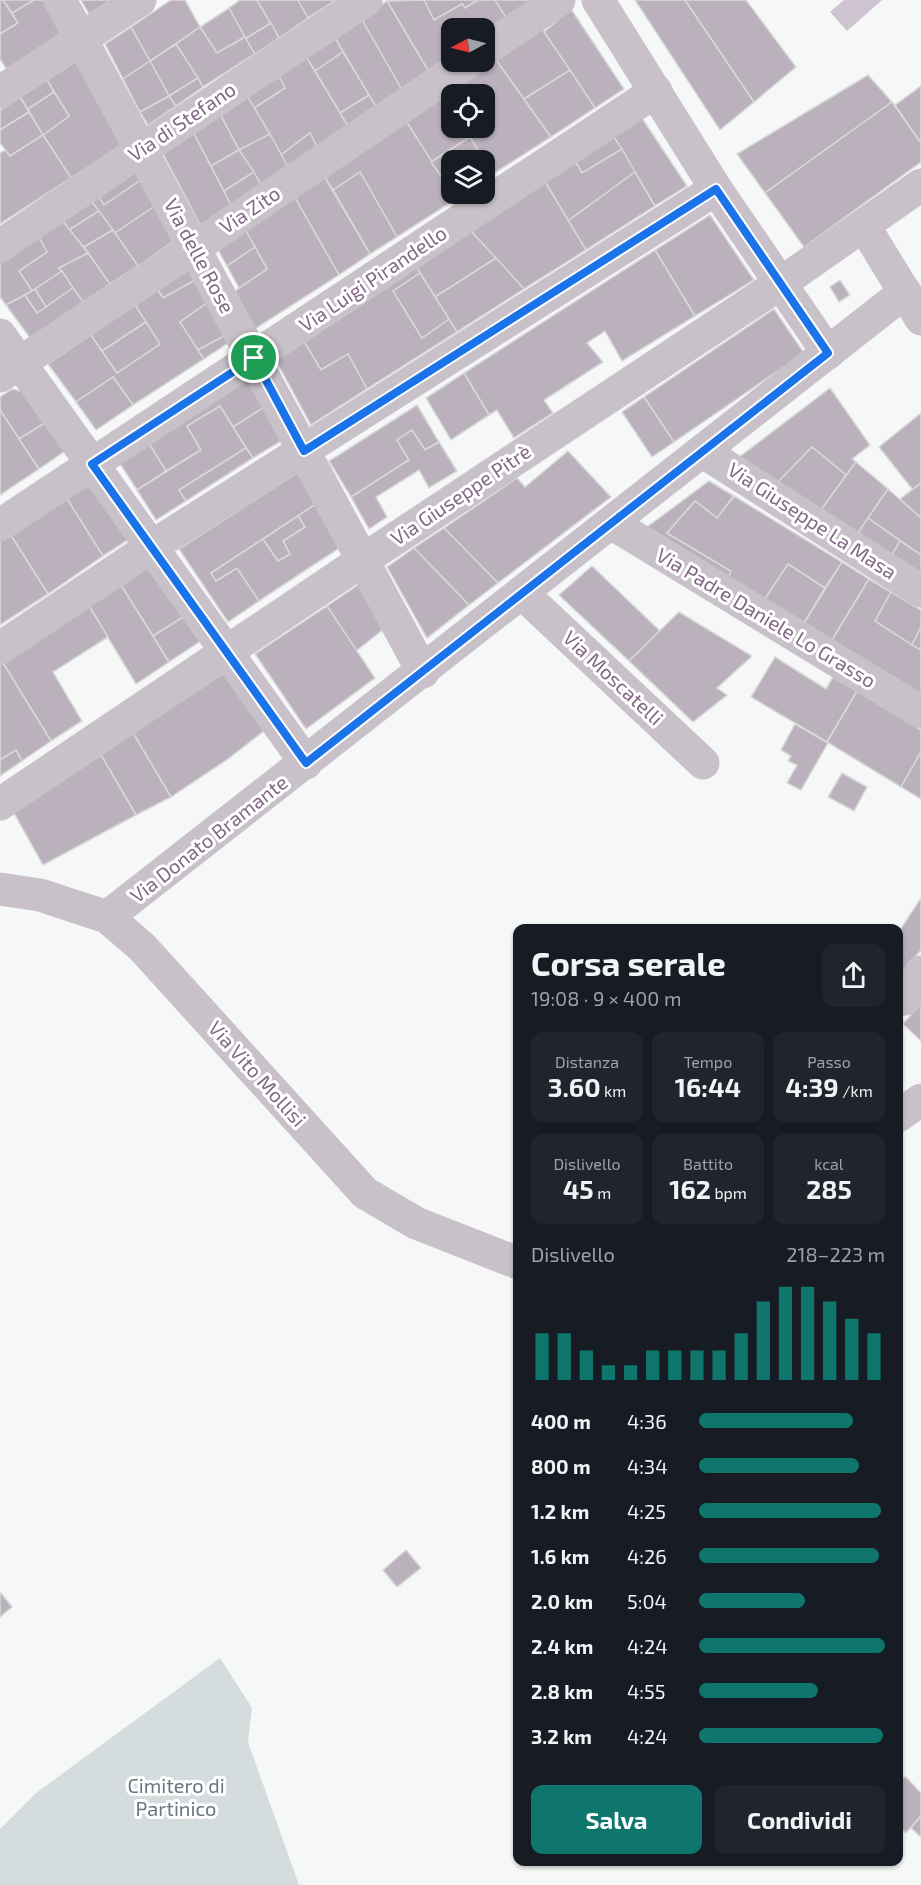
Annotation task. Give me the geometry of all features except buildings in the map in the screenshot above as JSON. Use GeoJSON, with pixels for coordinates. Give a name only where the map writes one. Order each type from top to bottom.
{"type":"FeatureCollection","features":[{"type":"Feature","properties":{"kind":"street","name":"Via delle Rose"},"geometry":{"type":"LineString","coordinates":[[60,0],[423,672]]}},
{"type":"Feature","properties":{"kind":"street"},"geometry":{"type":"LineString","coordinates":[[0,92],[140,0]]}},
{"type":"Feature","properties":{"kind":"street","name":"Via di Stefano"},"geometry":{"type":"LineString","coordinates":[[0,246],[366,0]]}},
{"type":"Feature","properties":{"kind":"street"},"geometry":{"type":"LineString","coordinates":[[495,43],[559,0]]}},
{"type":"Feature","properties":{"kind":"street"},"geometry":{"type":"LineString","coordinates":[[598,0],[716,189],[828,353]]}},
{"type":"Feature","properties":{"kind":"street","name":"Via Zito"},"geometry":{"type":"LineString","coordinates":[[10,369],[194,248],[453,72]]}},
{"type":"Feature","properties":{"kind":"street","name":"Via Luigi Pirandello"},"geometry":{"type":"LineString","coordinates":[[0,525],[656,91]]}},
{"type":"Feature","properties":{"kind":"street","name":"Via Giuseppe Pitrè"},"geometry":{"type":"LineString","coordinates":[[0,804],[780,283],[921,185]]}},
{"type":"Feature","properties":{"kind":"street"},"geometry":{"type":"LineString","coordinates":[[0,648],[151,546],[716,189]]}},
{"type":"Feature","properties":{"kind":"street"},"geometry":{"type":"LineString","coordinates":[[864,226],[913,305]]}},
{"type":"Feature","properties":{"kind":"street","name":"Via Donato Bramante"},"geometry":{"type":"LineString","coordinates":[[107,917],[828,353],[913,305]]}},
{"type":"Feature","properties":{"kind":"street"},"geometry":{"type":"LineString","coordinates":[[0,335],[10,369],[92,464],[306,763]]}},
{"type":"Feature","properties":{"kind":"street","name":"Via Giuseppe La Masa"},"geometry":{"type":"LineString","coordinates":[[702,451],[921,591]]}},
{"type":"Feature","properties":{"kind":"street","name":"Via Padre Daniele Lo Grasso"},"geometry":{"type":"LineString","coordinates":[[611,523],[921,712]]}},
{"type":"Feature","properties":{"kind":"street","name":"Via Moscatelli"},"geometry":{"type":"LineString","coordinates":[[522,593],[704,763]]}},
{"type":"Feature","properties":{"kind":"street","name":"Via Vito Mollisi"},"geometry":{"type":"LineString","coordinates":[[0,889],[40,895],[107,917],[142,947],[364,1193],[416,1223],[513,1261]]}},
{"type":"Feature","properties":{"kind":"street"},"geometry":{"type":"LineString","coordinates":[[903,1113],[921,1100]]}},
{"type":"Feature","properties":{"kind":"green space","name":"Cimitero di Partinico"},"geometry":{"type":"Polygon","coordinates":[[[220,1658],[252,1708],[248,1742],[299,1885],[0,1885],[0,1829],[36,1793],[220,1658]]]}},
{"type":"Feature","properties":{"kind":"shaded area"},"geometry":{"type":"Polygon","coordinates":[[[844,0],[882,0],[847,31],[830,12],[844,0]]]}},
{"type":"Feature","properties":{"kind":"route"},"geometry":{"type":"LineString","coordinates":[[716,189],[828,353],[306,763],[92,464],[254,358],[304,451],[716,189]]}}]}
